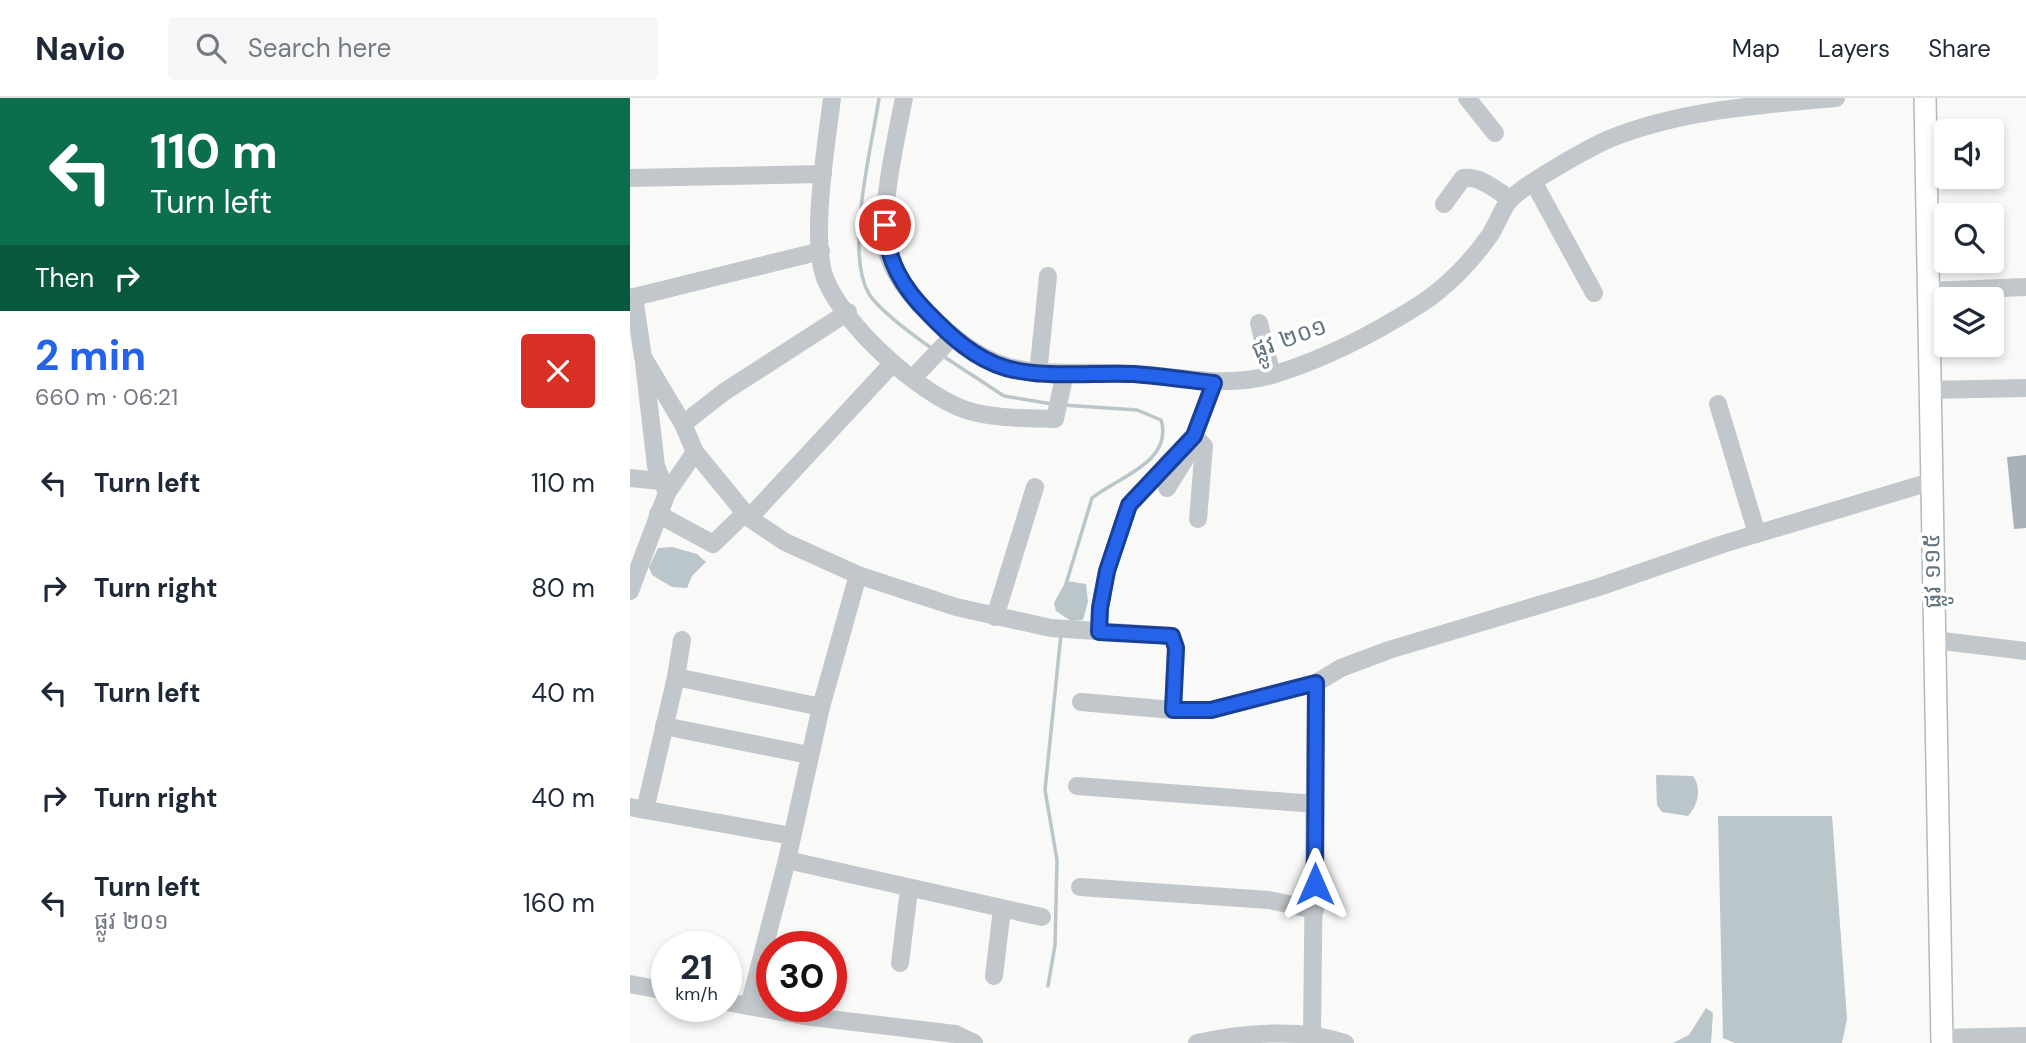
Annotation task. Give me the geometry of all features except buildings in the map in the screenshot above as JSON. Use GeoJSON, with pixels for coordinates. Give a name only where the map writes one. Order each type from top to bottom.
{"type":"FeatureCollection","features":[{"type":"Feature","properties":{"kind":"main road","name":"ផ្លូវ ១១៥"},"geometry":{"type":"LineString","coordinates":[[1925,98],[1928,390],[1942,1040]]}},
{"type":"Feature","properties":{"kind":"street"},"geometry":{"type":"LineString","coordinates":[[832,98],[823,174],[821,251],[825,278],[870,344],[948,403],[967,411],[993,416],[1055,419],[1065,373]]}},
{"type":"Feature","properties":{"kind":"street","name":"ផ្លូវ ២០១"},"geometry":{"type":"LineString","coordinates":[[904,98],[885,225],[886,247],[911,296],[952,337],[981,357],[1005,368],[1038,373],[1135,374],[1214,383],[1272,374],[1318,357],[1421,304],[1450,281],[1489,236],[1510,199],[1608,140],[1664,122],[1738,107],[1836,98]]}},
{"type":"Feature","properties":{"kind":"street"},"geometry":{"type":"LineString","coordinates":[[1467,98],[1495,133]]}},
{"type":"Feature","properties":{"kind":"street"},"geometry":{"type":"LineString","coordinates":[[630,178],[823,174]]}},
{"type":"Feature","properties":{"kind":"street"},"geometry":{"type":"LineString","coordinates":[[1444,204],[1463,178],[1469,177],[1489,184],[1510,199]]}},
{"type":"Feature","properties":{"kind":"street"},"geometry":{"type":"LineString","coordinates":[[1534,183],[1594,293]]}},
{"type":"Feature","properties":{"kind":"street"},"geometry":{"type":"LineString","coordinates":[[630,591],[634,570],[659,514],[664,487],[632,298],[821,251]]}},
{"type":"Feature","properties":{"kind":"street"},"geometry":{"type":"LineString","coordinates":[[1038,373],[1048,276]]}},
{"type":"Feature","properties":{"kind":"street"},"geometry":{"type":"LineString","coordinates":[[1929,291],[2026,287]]}},
{"type":"Feature","properties":{"kind":"street"},"geometry":{"type":"LineString","coordinates":[[683,424],[724,393],[848,312]]}},
{"type":"Feature","properties":{"kind":"street"},"geometry":{"type":"LineString","coordinates":[[1259,323],[1272,374]]}},
{"type":"Feature","properties":{"kind":"street"},"geometry":{"type":"LineString","coordinates":[[913,378],[952,337]]}},
{"type":"Feature","properties":{"kind":"street"},"geometry":{"type":"LineString","coordinates":[[643,357],[683,424],[695,452],[747,515],[785,542],[858,575],[995,617],[1062,629],[1172,636],[1176,648],[1173,710]]}},
{"type":"Feature","properties":{"kind":"street"},"geometry":{"type":"LineString","coordinates":[[659,514],[713,544],[814,452],[893,363]]}},
{"type":"Feature","properties":{"kind":"street"},"geometry":{"type":"LineString","coordinates":[[1167,488],[1196,438],[1214,383]]}},
{"type":"Feature","properties":{"kind":"street"},"geometry":{"type":"LineString","coordinates":[[1928,390],[2026,388]]}},
{"type":"Feature","properties":{"kind":"street"},"geometry":{"type":"LineString","coordinates":[[1718,404],[1757,534]]}},
{"type":"Feature","properties":{"kind":"street"},"geometry":{"type":"LineString","coordinates":[[1196,438],[1204,446],[1205,453],[1198,519]]}},
{"type":"Feature","properties":{"kind":"street"},"geometry":{"type":"LineString","coordinates":[[1099,632],[1100,608],[1107,571],[1129,505],[1196,438]]}},
{"type":"Feature","properties":{"kind":"street"},"geometry":{"type":"LineString","coordinates":[[664,487],[695,452]]}},
{"type":"Feature","properties":{"kind":"street"},"geometry":{"type":"LineString","coordinates":[[630,478],[664,487]]}},
{"type":"Feature","properties":{"kind":"street"},"geometry":{"type":"LineString","coordinates":[[1081,702],[1173,710],[1211,710],[1316,683],[1341,668],[1389,650],[1600,587],[1757,534],[1930,482]]}},
{"type":"Feature","properties":{"kind":"street"},"geometry":{"type":"LineString","coordinates":[[995,617],[1035,486]]}},
{"type":"Feature","properties":{"kind":"street"},"geometry":{"type":"LineString","coordinates":[[750,1006],[767,930],[788,860],[821,707],[858,575]]}},
{"type":"Feature","properties":{"kind":"street"},"geometry":{"type":"LineString","coordinates":[[1934,639],[2026,651]]}},
{"type":"Feature","properties":{"kind":"street"},"geometry":{"type":"LineString","coordinates":[[682,640],[664,726],[637,808],[792,836]]}},
{"type":"Feature","properties":{"kind":"street"},"geometry":{"type":"LineString","coordinates":[[676,677],[821,707]]}},
{"type":"Feature","properties":{"kind":"street"},"geometry":{"type":"LineString","coordinates":[[1312,1035],[1316,683]]}},
{"type":"Feature","properties":{"kind":"street"},"geometry":{"type":"LineString","coordinates":[[664,726],[809,755]]}},
{"type":"Feature","properties":{"kind":"street"},"geometry":{"type":"LineString","coordinates":[[1077,786],[1315,804]]}},
{"type":"Feature","properties":{"kind":"street"},"geometry":{"type":"LineString","coordinates":[[788,860],[909,890],[1042,917]]}},
{"type":"Feature","properties":{"kind":"street"},"geometry":{"type":"LineString","coordinates":[[1080,887],[1269,900],[1315,910]]}},
{"type":"Feature","properties":{"kind":"street"},"geometry":{"type":"LineString","coordinates":[[900,963],[909,890]]}},
{"type":"Feature","properties":{"kind":"street"},"geometry":{"type":"LineString","coordinates":[[994,976],[1002,909]]}},
{"type":"Feature","properties":{"kind":"street"},"geometry":{"type":"LineString","coordinates":[[630,984],[651,987]]}},
{"type":"Feature","properties":{"kind":"street"},"geometry":{"type":"LineString","coordinates":[[742,1005],[955,1034],[974,1043]]}},
{"type":"Feature","properties":{"kind":"street"},"geometry":{"type":"LineString","coordinates":[[1204,1042],[1312,1035],[1345,1043]]}},
{"type":"Feature","properties":{"kind":"street"},"geometry":{"type":"LineString","coordinates":[[1942,1040],[2026,1036]]}},
{"type":"Feature","properties":{"kind":"shaded area"},"geometry":{"type":"Polygon","coordinates":[[[672,547],[697,554],[706,562],[692,576],[687,588],[672,587],[652,575],[649,567],[658,548],[672,547]]]}},
{"type":"Feature","properties":{"kind":"shaded area"},"geometry":{"type":"Polygon","coordinates":[[[1066,581],[1086,584],[1088,602],[1083,620],[1071,621],[1056,611],[1054,603],[1066,581]]]}},
{"type":"Feature","properties":{"kind":"shaded area"},"geometry":{"type":"Polygon","coordinates":[[[1656,775],[1693,776],[1698,797],[1688,816],[1662,812],[1657,805],[1656,775]]]}},
{"type":"Feature","properties":{"kind":"shaded area"},"geometry":{"type":"Polygon","coordinates":[[[1718,816],[1832,816],[1847,1019],[1842,1043],[1735,1043],[1723,1038],[1718,816]]]}},
{"type":"Feature","properties":{"kind":"shaded area"},"geometry":{"type":"Polygon","coordinates":[[[1706,1008],[1713,1013],[1711,1043],[1673,1043],[1689,1035],[1706,1008]]]}},
{"type":"Feature","properties":{"kind":"waterway"},"geometry":{"type":"LineString","coordinates":[[879,98],[859,226],[862,276],[869,294],[881,308],[934,350]]}},
{"type":"Feature","properties":{"kind":"waterway"},"geometry":{"type":"LineString","coordinates":[[943,356],[1004,396],[1052,404]]}},
{"type":"Feature","properties":{"kind":"waterway"},"geometry":{"type":"LineString","coordinates":[[1063,405],[1137,410],[1161,420],[1163,435],[1151,458],[1092,498],[1066,584]]}},
{"type":"Feature","properties":{"kind":"waterway"},"geometry":{"type":"LineString","coordinates":[[1048,986],[1055,945],[1057,860],[1045,790],[1061,634]]}},
{"type":"Feature","properties":{"kind":"route"},"geometry":{"type":"LineString","coordinates":[[885,225],[886,247],[911,296],[952,337],[981,357],[1005,368],[1038,373],[1135,374],[1214,383],[1194,436],[1129,505],[1107,571],[1100,608],[1099,632],[1163,633],[1172,636],[1176,648],[1173,710],[1211,710],[1316,683],[1315,884]]}}]}
